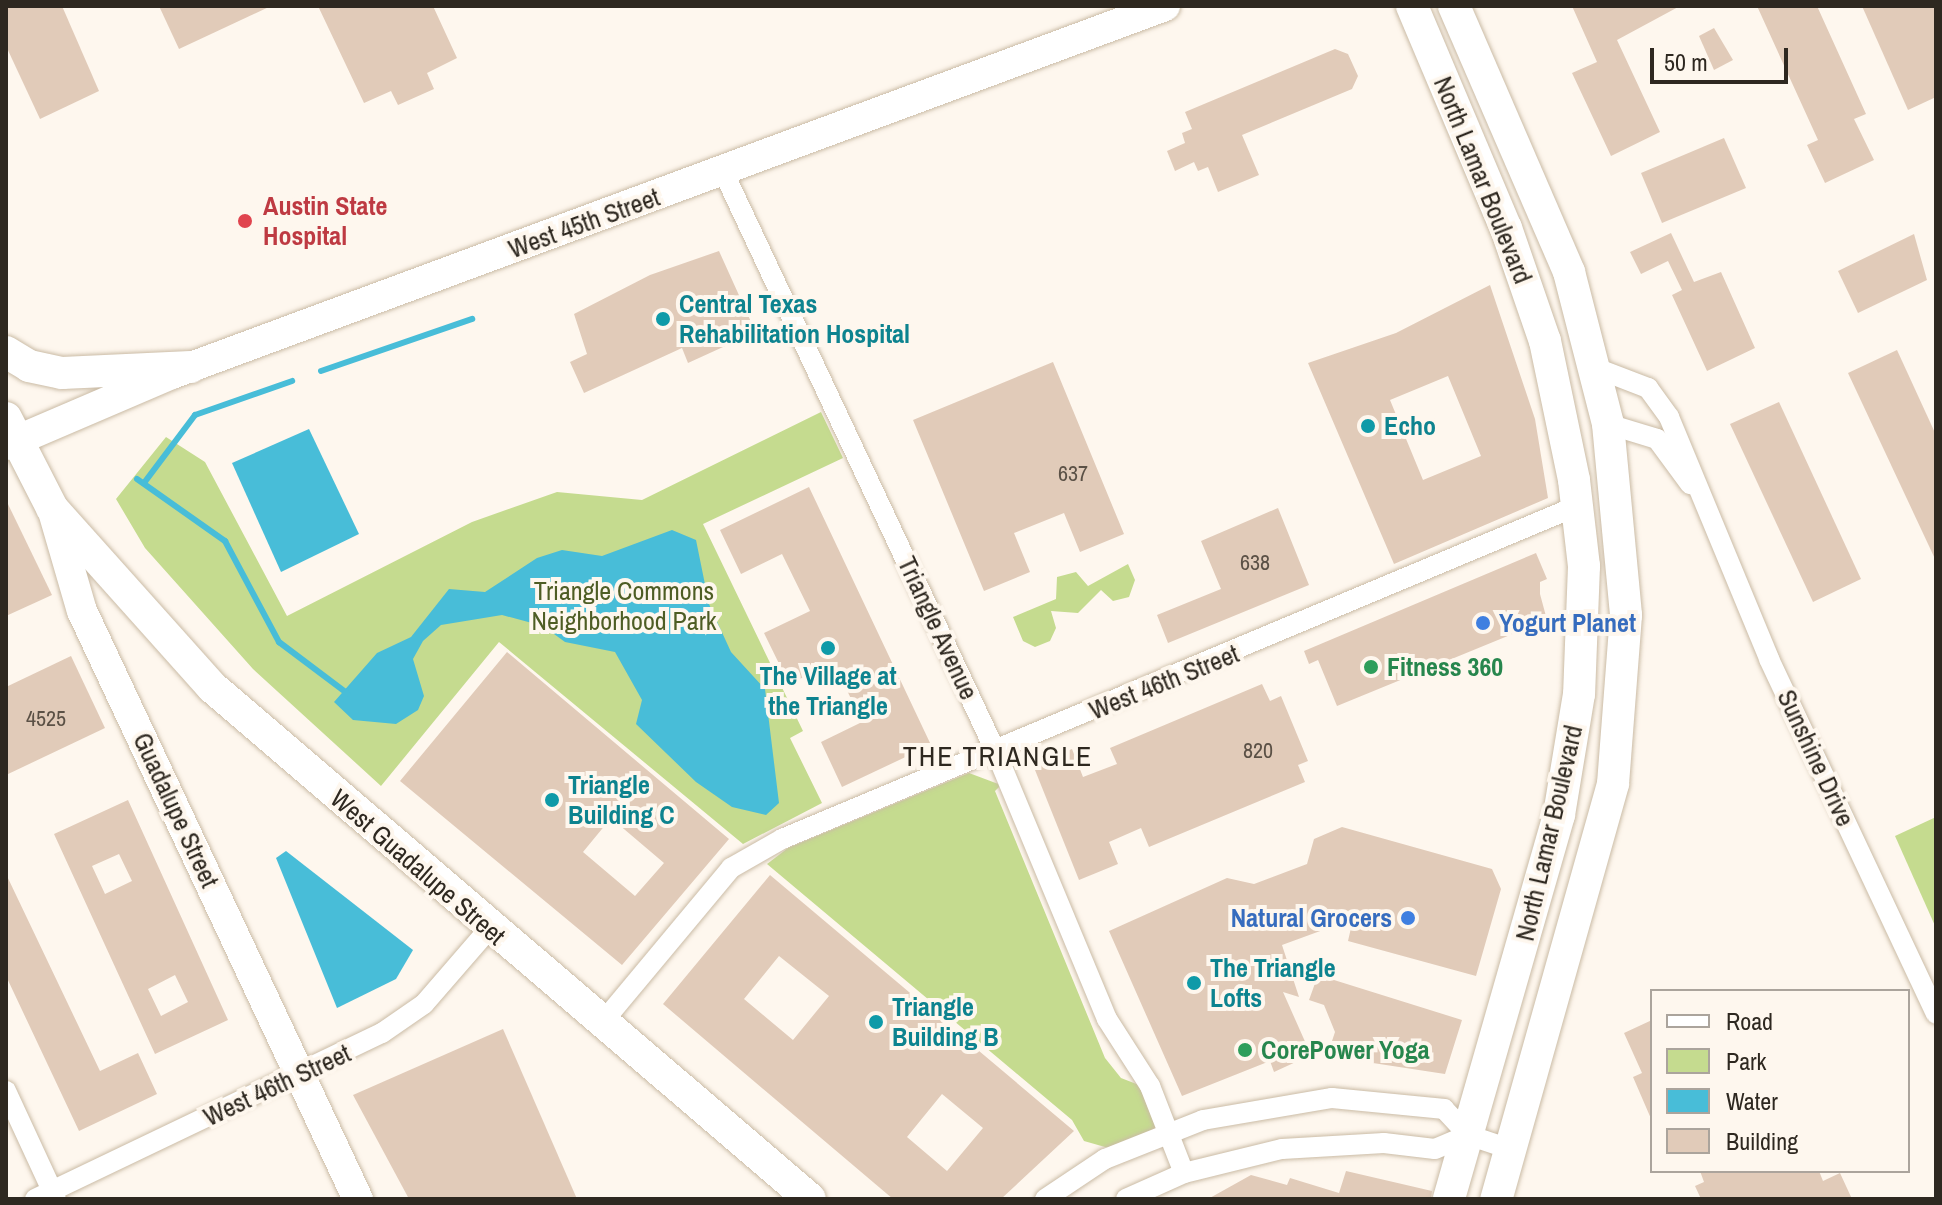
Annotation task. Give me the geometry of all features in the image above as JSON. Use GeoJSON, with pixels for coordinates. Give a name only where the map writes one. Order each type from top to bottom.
{"type":"FeatureCollection","features":[{"type":"Feature","properties":{"kind":"main road","name":"West 45th Street"},"geometry":{"type":"LineString","coordinates":[[10,435],[1165,6]]}},
{"type":"Feature","properties":{"kind":"main road","name":"North Lamar Boulevard"},"geometry":{"type":"LineString","coordinates":[[1412,6],[1506,228],[1556,380],[1573,513],[1584,566],[1574,724],[1539,894],[1449,1199]]}},
{"type":"Feature","properties":{"kind":"main road","name":"North Lamar Boulevard"},"geometry":{"type":"LineString","coordinates":[[1454,6],[1569,272],[1608,424],[1626,615],[1618,733],[1595,855],[1496,1199]]}},
{"type":"Feature","properties":{"kind":"main road"},"geometry":{"type":"LineString","coordinates":[[6,352],[29,366],[62,373],[191,367]]}},
{"type":"Feature","properties":{"kind":"main road"},"geometry":{"type":"LineString","coordinates":[[1556,380],[1608,424]]}},
{"type":"Feature","properties":{"kind":"main road","name":"Guadalupe Street"},"geometry":{"type":"LineString","coordinates":[[10,435],[52,508],[82,611],[358,1199]]}},
{"type":"Feature","properties":{"kind":"main road","name":"West Guadalupe Street"},"geometry":{"type":"LineString","coordinates":[[52,508],[212,687],[489,929],[810,1199]]}},
{"type":"Feature","properties":{"kind":"main road"},"geometry":{"type":"LineString","coordinates":[[1574,724],[1618,733]]}},
{"type":"Feature","properties":{"kind":"street","name":"Triangle Avenue"},"geometry":{"type":"LineString","coordinates":[[723,171],[995,750],[1107,1019],[1150,1086],[1184,1173]]}},
{"type":"Feature","properties":{"kind":"street","name":"Sunshine Drive"},"geometry":{"type":"LineString","coordinates":[[1596,368],[1637,382],[1657,397],[1686,452],[1701,501],[1936,1014]]}},
{"type":"Feature","properties":{"kind":"street","name":"Sunshine Drive"},"geometry":{"type":"LineString","coordinates":[[1608,424],[1657,439],[1701,501]]}},
{"type":"Feature","properties":{"kind":"street","name":"West 46th Street"},"geometry":{"type":"LineString","coordinates":[[602,1023],[731,868],[782,839],[1573,513]]}},
{"type":"Feature","properties":{"kind":"street","name":"West 46th Street"},"geometry":{"type":"LineString","coordinates":[[48,1196],[301,1077],[404,1020],[489,929]]}},
{"type":"Feature","properties":{"kind":"street"},"geometry":{"type":"LineString","coordinates":[[6,1091],[48,1196]]}},
{"type":"Feature","properties":{"kind":"street"},"geometry":{"type":"LineString","coordinates":[[1045,1199],[1105,1159],[1170,1132],[1242,1110],[1332,1098],[1444,1109],[1468,1135],[1510,1149]]}},
{"type":"Feature","properties":{"kind":"street"},"geometry":{"type":"LineString","coordinates":[[1126,1199],[1184,1173],[1282,1149],[1384,1143],[1435,1149],[1468,1135]]}},
{"type":"Feature","properties":{"kind":"green space","name":"Triangle Commons Neighborhood Park"},"geometry":{"type":"Polygon","coordinates":[[[821,412],[843,458],[703,524],[803,731],[790,738],[822,803],[743,844],[499,642],[381,786],[253,669],[145,548],[116,499],[166,437],[205,462],[287,616],[472,522],[557,492],[642,500],[821,412]]]}},
{"type":"Feature","properties":{"kind":"green space"},"geometry":{"type":"Polygon","coordinates":[[[1128,564],[1135,580],[1129,597],[1113,601],[1101,590],[1078,613],[1051,611],[1056,628],[1050,641],[1035,647],[1023,641],[1013,617],[1056,599],[1057,577],[1076,572],[1088,586],[1128,564]]]}},
{"type":"Feature","properties":{"kind":"green space"},"geometry":{"type":"Polygon","coordinates":[[[969,773],[1001,785],[995,791],[1105,1058],[1121,1078],[1139,1085],[1157,1130],[1112,1149],[1084,1141],[1072,1120],[767,864],[788,848],[969,773]]]}},
{"type":"Feature","properties":{"kind":"green space"},"geometry":{"type":"Polygon","coordinates":[[[1936,817],[1936,928],[1895,836],[1936,817]]]}},
{"type":"Feature","properties":{"kind":"water"},"geometry":{"type":"Polygon","coordinates":[[[309,429],[359,534],[281,572],[232,463],[309,429]]]}},
{"type":"Feature","properties":{"kind":"water"},"geometry":{"type":"Polygon","coordinates":[[[672,530],[696,540],[709,604],[731,652],[765,689],[779,803],[766,815],[732,807],[696,782],[636,724],[642,700],[615,652],[565,642],[543,626],[502,615],[441,625],[423,641],[413,659],[424,696],[418,710],[396,724],[353,720],[334,702],[377,653],[411,637],[449,589],[485,592],[537,558],[562,550],[602,556],[672,530]]]}},
{"type":"Feature","properties":{"kind":"water"},"geometry":{"type":"Polygon","coordinates":[[[286,851],[413,950],[396,979],[337,1008],[276,858],[286,851]]]}},
{"type":"Feature","properties":{"kind":"building"},"geometry":{"type":"Polygon","coordinates":[[[6,6],[62,6],[99,91],[40,119],[6,46],[6,6]]]}},
{"type":"Feature","properties":{"kind":"building"},"geometry":{"type":"Polygon","coordinates":[[[159,6],[271,6],[179,49],[159,6]]]}},
{"type":"Feature","properties":{"kind":"building"},"geometry":{"type":"Polygon","coordinates":[[[318,6],[433,6],[457,58],[427,73],[434,89],[398,105],[391,91],[364,103],[318,6]]]}},
{"type":"Feature","properties":{"kind":"building"},"geometry":{"type":"Polygon","coordinates":[[[1572,6],[1680,6],[1617,40],[1660,132],[1611,156],[1572,73],[1597,62],[1572,6]]]}},
{"type":"Feature","properties":{"kind":"building"},"geometry":{"type":"Polygon","coordinates":[[[1757,6],[1817,6],[1866,114],[1854,119],[1874,160],[1825,183],[1807,145],[1818,140],[1757,6]]]}},
{"type":"Feature","properties":{"kind":"building"},"geometry":{"type":"Polygon","coordinates":[[[1862,6],[1936,6],[1936,97],[1908,110],[1862,6]]]}},
{"type":"Feature","properties":{"kind":"building"},"geometry":{"type":"Polygon","coordinates":[[[1714,28],[1733,60],[1714,70],[1699,36],[1714,28]]]}},
{"type":"Feature","properties":{"kind":"building"},"geometry":{"type":"Polygon","coordinates":[[[1335,49],[1348,54],[1358,76],[1352,89],[1242,135],[1259,175],[1218,192],[1208,167],[1198,171],[1194,162],[1175,171],[1167,151],[1185,143],[1182,133],[1192,129],[1185,112],[1335,49]]]}},
{"type":"Feature","properties":{"kind":"building"},"geometry":{"type":"Polygon","coordinates":[[[1724,138],[1746,188],[1662,223],[1641,173],[1724,138]]]}},
{"type":"Feature","properties":{"kind":"building"},"geometry":{"type":"Polygon","coordinates":[[[1671,233],[1694,282],[1721,272],[1755,348],[1707,371],[1672,295],[1682,290],[1668,261],[1641,274],[1630,252],[1671,233]]]}},
{"type":"Feature","properties":{"kind":"building"},"geometry":{"type":"Polygon","coordinates":[[[1914,234],[1927,280],[1858,313],[1838,271],[1914,234]]]}},
{"type":"Feature","properties":{"kind":"building","name":"Central Texas Rehabilitation Hospital"},"geometry":{"type":"Polygon","coordinates":[[[719,251],[752,324],[730,334],[734,342],[688,363],[682,348],[584,393],[570,362],[587,354],[574,314],[650,275],[719,251]]]}},
{"type":"Feature","properties":{"kind":"building","name":"Echo"},"geometry":{"type":"Polygon","coordinates":[[[1490,285],[1535,419],[1548,498],[1394,564],[1308,363],[1396,333],[1490,285]],[[1448,376],[1390,400],[1423,480],[1481,456],[1448,376]]]}},
{"type":"Feature","properties":{"kind":"building"},"geometry":{"type":"Polygon","coordinates":[[[1897,350],[1936,435],[1936,561],[1848,373],[1897,350]]]}},
{"type":"Feature","properties":{"kind":"building"},"geometry":{"type":"Polygon","coordinates":[[[1053,362],[1124,534],[1080,552],[1064,513],[1014,533],[1030,572],[984,591],[913,420],[1053,362]]]}},
{"type":"Feature","properties":{"kind":"building"},"geometry":{"type":"Polygon","coordinates":[[[1779,402],[1861,579],[1813,602],[1730,424],[1779,402]]]}},
{"type":"Feature","properties":{"kind":"building","name":"The Village at the Triangle"},"geometry":{"type":"Polygon","coordinates":[[[809,487],[931,745],[842,787],[821,742],[862,722],[834,663],[789,684],[764,633],[810,611],[782,554],[741,574],[720,530],[809,487]]]}},
{"type":"Feature","properties":{"kind":"building"},"geometry":{"type":"Polygon","coordinates":[[[6,500],[52,595],[6,616],[6,500]]]}},
{"type":"Feature","properties":{"kind":"building"},"geometry":{"type":"Polygon","coordinates":[[[1278,508],[1309,585],[1168,643],[1157,615],[1221,589],[1201,541],[1278,508]]]}},
{"type":"Feature","properties":{"kind":"building"},"geometry":{"type":"Polygon","coordinates":[[[1536,553],[1547,579],[1540,582],[1540,594],[1547,620],[1337,706],[1318,660],[1309,664],[1304,651],[1536,553]]]}},
{"type":"Feature","properties":{"kind":"building","name":"Triangle Building C"},"geometry":{"type":"Polygon","coordinates":[[[507,652],[729,839],[622,965],[400,781],[507,652]],[[611,818],[583,852],[635,896],[664,863],[611,818]]]}},
{"type":"Feature","properties":{"kind":"building"},"geometry":{"type":"Polygon","coordinates":[[[71,656],[105,728],[6,775],[6,687],[71,656]]]}},
{"type":"Feature","properties":{"kind":"building"},"geometry":{"type":"Polygon","coordinates":[[[1262,684],[1270,701],[1281,696],[1308,761],[1298,765],[1305,782],[1149,847],[1141,828],[1109,842],[1118,864],[1079,880],[1033,765],[1072,749],[1083,777],[1117,764],[1110,748],[1262,684]]]}},
{"type":"Feature","properties":{"kind":"building"},"geometry":{"type":"Polygon","coordinates":[[[128,800],[228,1020],[155,1054],[54,834],[128,800]],[[119,854],[92,866],[105,894],[132,881],[119,854]],[[175,975],[148,989],[161,1016],[188,1002],[175,975]]]}},
{"type":"Feature","properties":{"kind":"building"},"geometry":{"type":"Polygon","coordinates":[[[1342,827],[1492,869],[1501,889],[1476,976],[1348,941],[1353,919],[1282,945],[1299,997],[1283,992],[1311,1055],[1274,1072],[1270,1061],[1182,1096],[1109,931],[1227,878],[1254,884],[1307,864],[1314,839],[1342,827]]]}},
{"type":"Feature","properties":{"kind":"building"},"geometry":{"type":"Polygon","coordinates":[[[6,874],[100,1071],[138,1053],[157,1094],[79,1131],[6,976],[6,874]]]}},
{"type":"Feature","properties":{"kind":"building","name":"Triangle Building B"},"geometry":{"type":"Polygon","coordinates":[[[770,875],[1074,1131],[1001,1199],[893,1199],[663,1004],[770,875]],[[779,956],[744,999],[793,1040],[829,996],[779,956]],[[942,1094],[907,1137],[947,1171],[983,1128],[942,1094]]]}},
{"type":"Feature","properties":{"kind":"building"},"geometry":{"type":"Polygon","coordinates":[[[1318,975],[1462,1020],[1445,1074],[1327,1056],[1335,1032],[1324,1005],[1309,1000],[1318,975]]]}},
{"type":"Feature","properties":{"kind":"building"},"geometry":{"type":"Polygon","coordinates":[[[1650,1021],[1650,1116],[1633,1077],[1642,1073],[1624,1033],[1650,1021]]]}},
{"type":"Feature","properties":{"kind":"building"},"geometry":{"type":"Polygon","coordinates":[[[503,1029],[577,1199],[409,1199],[353,1095],[503,1029]]]}},
{"type":"Feature","properties":{"kind":"building"},"geometry":{"type":"Polygon","coordinates":[[[1346,1171],[1432,1191],[1431,1199],[1208,1199],[1251,1175],[1287,1185],[1290,1178],[1339,1193],[1346,1171]]]}},
{"type":"Feature","properties":{"kind":"building"},"geometry":{"type":"Polygon","coordinates":[[[1701,1173],[1820,1173],[1823,1181],[1840,1173],[1852,1199],[1701,1199],[1695,1186],[1704,1182],[1701,1173]]]}},
{"type":"Feature","properties":{"kind":"waterway"},"geometry":{"type":"LineString","coordinates":[[321,371],[472,319]]}},
{"type":"Feature","properties":{"kind":"waterway"},"geometry":{"type":"LineString","coordinates":[[144,483],[195,415],[292,381]]}},
{"type":"Feature","properties":{"kind":"waterway"},"geometry":{"type":"LineString","coordinates":[[137,479],[225,541],[279,642],[347,693]]}},
{"type":"Feature","properties":{"kind":"place","name":"Austin State Hospital"},"geometry":{"type":"Point","coordinates":[245,221]}},
{"type":"Feature","properties":{"kind":"place","name":"Central Texas Rehabilitation Hospital"},"geometry":{"type":"Point","coordinates":[663,319]}},
{"type":"Feature","properties":{"kind":"place","name":"Echo"},"geometry":{"type":"Point","coordinates":[1368,426]}},
{"type":"Feature","properties":{"kind":"place","name":"Yogurt Planet"},"geometry":{"type":"Point","coordinates":[1483,623]}},
{"type":"Feature","properties":{"kind":"place","name":"The Village at the Triangle"},"geometry":{"type":"Point","coordinates":[828,648]}},
{"type":"Feature","properties":{"kind":"place","name":"Fitness 360"},"geometry":{"type":"Point","coordinates":[1371,667]}},
{"type":"Feature","properties":{"kind":"place","name":"Triangle Building C"},"geometry":{"type":"Point","coordinates":[552,800]}},
{"type":"Feature","properties":{"kind":"place","name":"Natural Grocers"},"geometry":{"type":"Point","coordinates":[1408,918]}},
{"type":"Feature","properties":{"kind":"place","name":"The Triangle Lofts"},"geometry":{"type":"Point","coordinates":[1194,983]}},
{"type":"Feature","properties":{"kind":"place","name":"Triangle Building B"},"geometry":{"type":"Point","coordinates":[876,1022]}},
{"type":"Feature","properties":{"kind":"place","name":"CorePower Yoga"},"geometry":{"type":"Point","coordinates":[1245,1050]}},
{"type":"Feature","properties":{"kind":"district","name":"THE TRIANGLE"},"geometry":{"type":"Point","coordinates":[998,756]}}]}
